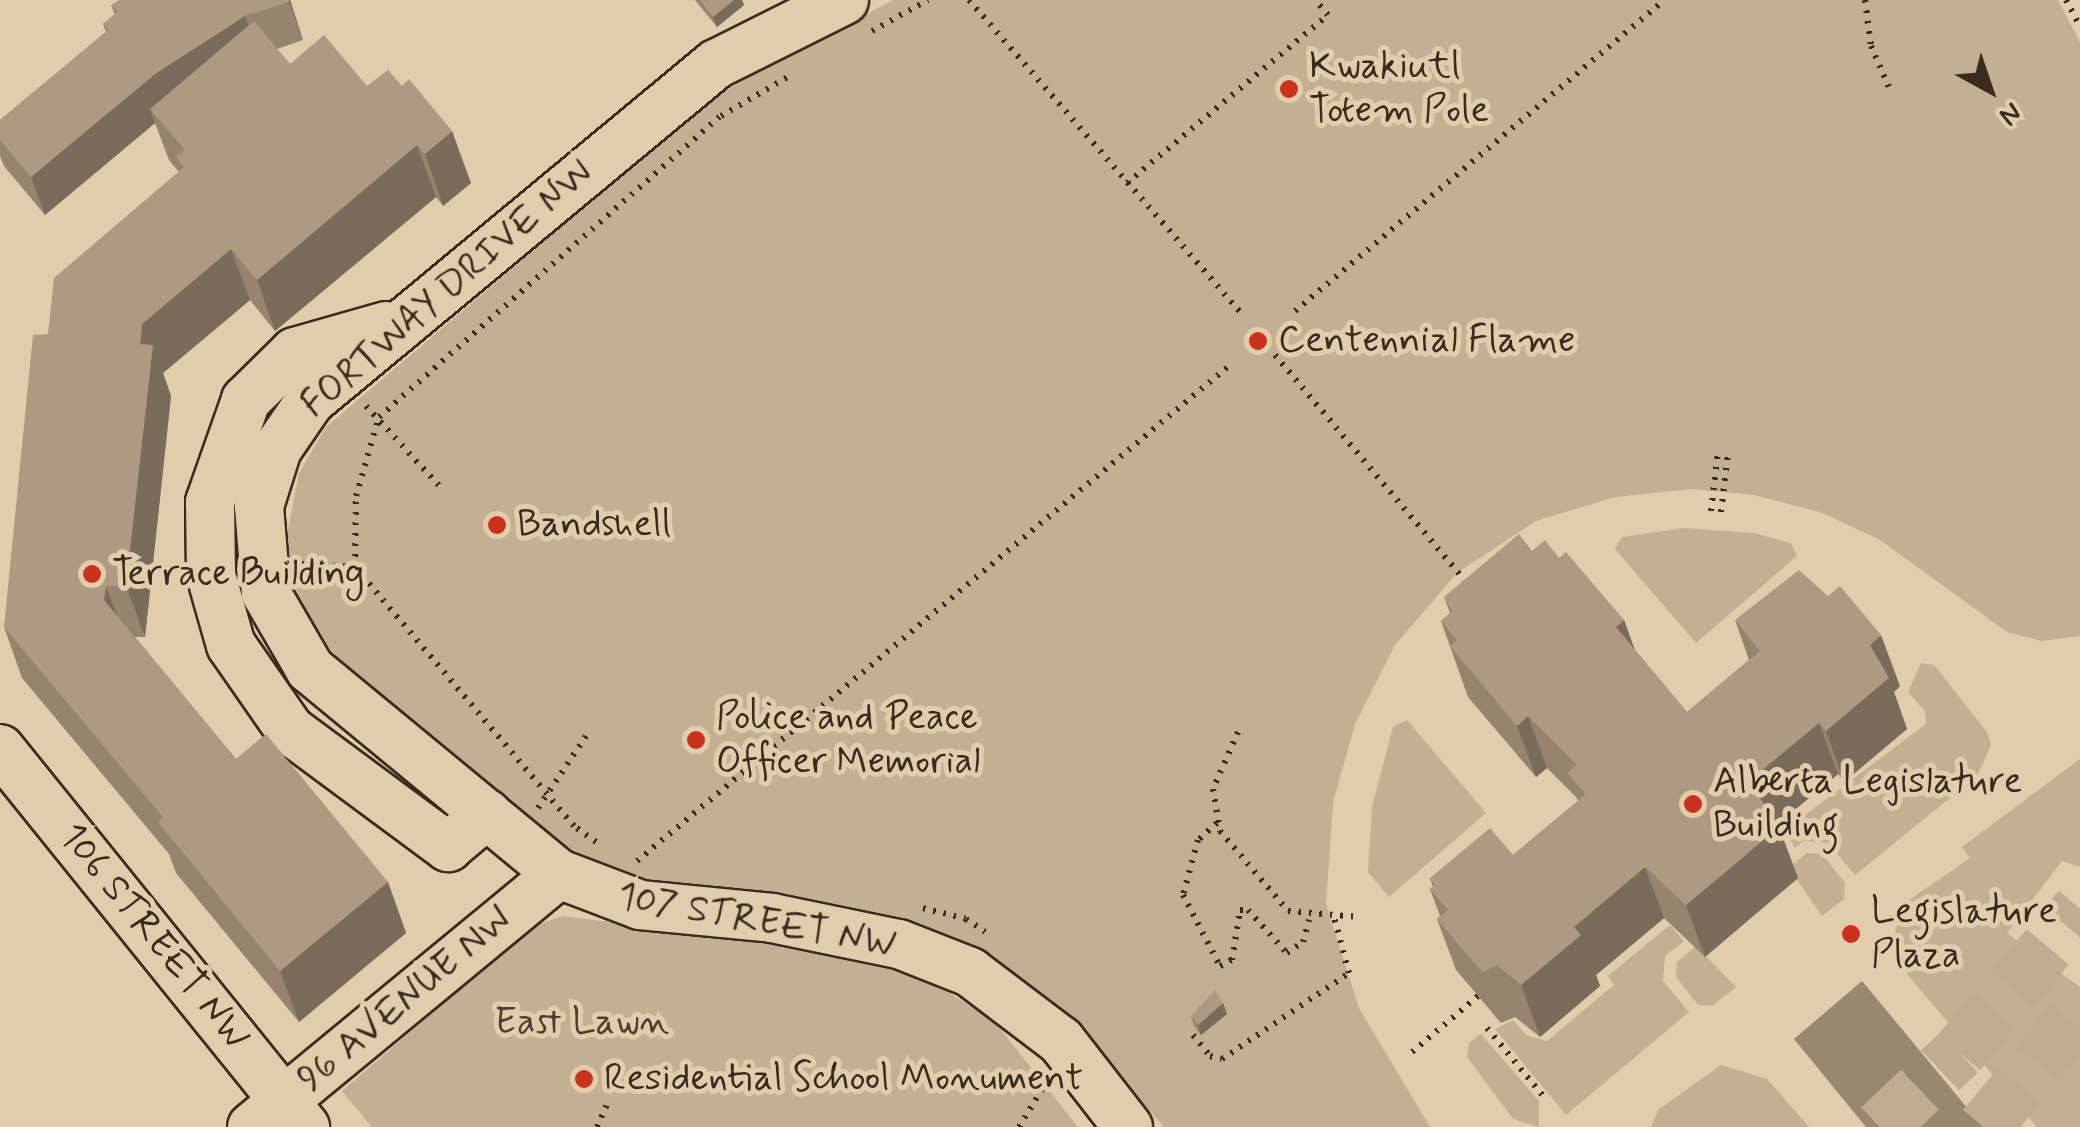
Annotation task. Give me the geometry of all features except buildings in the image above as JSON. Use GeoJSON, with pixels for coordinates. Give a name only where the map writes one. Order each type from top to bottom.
{"type":"FeatureCollection","features":[{"type":"Feature","properties":{"kind":"street","name":"FORTWAY DRIVE NW"},"geometry":{"type":"LineString","coordinates":[[559,874],[310,668],[277,620],[261,562],[259,506],[292,424],[404,321],[716,64],[855,17]]}},
{"type":"Feature","properties":{"kind":"street","name":"106 STREET NW"},"geometry":{"type":"LineString","coordinates":[[0,749],[280,1118]]}},
{"type":"Feature","properties":{"kind":"street","name":"96 AVENUE NW"},"geometry":{"type":"LineString","coordinates":[[280,1118],[559,874]]}},
{"type":"Feature","properties":{"kind":"street","name":"107 STREET NW"},"geometry":{"type":"LineString","coordinates":[[559,874],[640,906],[772,918],[898,944],[970,972],[1061,1041],[1128,1127]]}},
{"type":"Feature","properties":{"kind":"path"},"geometry":{"type":"LineString","coordinates":[[855,17],[928,0]]}},
{"type":"Feature","properties":{"kind":"path"},"geometry":{"type":"LineString","coordinates":[[969,0],[1241,313]]}},
{"type":"Feature","properties":{"kind":"path"},"geometry":{"type":"LineString","coordinates":[[1127,184],[1328,15],[1315,0]]}},
{"type":"Feature","properties":{"kind":"path"},"geometry":{"type":"LineString","coordinates":[[1295,311],[1664,0]]}},
{"type":"Feature","properties":{"kind":"path"},"geometry":{"type":"LineString","coordinates":[[1865,0],[1871,46],[1891,92]]}},
{"type":"Feature","properties":{"kind":"path"},"geometry":{"type":"LineString","coordinates":[[2066,0],[2080,26]]}},
{"type":"Feature","properties":{"kind":"path"},"geometry":{"type":"LineString","coordinates":[[599,844],[548,794],[354,567],[356,496],[379,416],[722,116],[800,70]]}},
{"type":"Feature","properties":{"kind":"path"},"geometry":{"type":"LineString","coordinates":[[1275,356],[1472,589]]}},
{"type":"Feature","properties":{"kind":"path"},"geometry":{"type":"LineString","coordinates":[[632,864],[1230,365]]}},
{"type":"Feature","properties":{"kind":"path"},"geometry":{"type":"LineString","coordinates":[[352,396],[379,416],[443,490]]}},
{"type":"Feature","properties":{"kind":"path"},"geometry":{"type":"LineString","coordinates":[[1712,511],[1718,452]]}},
{"type":"Feature","properties":{"kind":"path"},"geometry":{"type":"LineString","coordinates":[[1721,512],[1728,453]]}},
{"type":"Feature","properties":{"kind":"path"},"geometry":{"type":"LineString","coordinates":[[282,563],[354,567]]}},
{"type":"Feature","properties":{"kind":"path"},"geometry":{"type":"LineString","coordinates":[[1238,732],[1213,789],[1217,822],[1288,911],[1359,917]]}},
{"type":"Feature","properties":{"kind":"path"},"geometry":{"type":"LineString","coordinates":[[538,809],[588,733]]}},
{"type":"Feature","properties":{"kind":"path"},"geometry":{"type":"LineString","coordinates":[[1217,822],[1198,840],[1182,896],[1220,966],[1232,960],[1240,910],[1248,910],[1286,954],[1303,942],[1309,920]]}},
{"type":"Feature","properties":{"kind":"path"},"geometry":{"type":"LineString","coordinates":[[1192,1034],[1210,1056],[1222,1059],[1349,973],[1334,917]]}},
{"type":"Feature","properties":{"kind":"path"},"geometry":{"type":"LineString","coordinates":[[1412,1052],[1478,996]]}},
{"type":"Feature","properties":{"kind":"path"},"geometry":{"type":"LineString","coordinates":[[1487,1028],[1544,1097]]}},
{"type":"Feature","properties":{"kind":"path"},"geometry":{"type":"LineString","coordinates":[[1018,1127],[1045,1084]]}},
{"type":"Feature","properties":{"kind":"path"},"geometry":{"type":"LineString","coordinates":[[598,1127],[607,1105]]}},
{"type":"Feature","properties":{"kind":"green space"},"geometry":{"type":"Polygon","coordinates":[[[893,0],[2058,0],[2080,42],[2080,636],[2042,641],[2007,632],[1880,540],[1823,513],[1754,495],[1692,489],[1615,497],[1536,521],[1457,573],[1395,645],[1355,724],[1333,803],[1326,904],[1359,1008],[1430,1127],[1164,1127],[1063,1011],[981,951],[818,909],[644,880],[584,859],[367,691],[294,608],[284,551],[299,473],[326,427],[715,96],[893,0]]]}},
{"type":"Feature","properties":{"kind":"green space"},"geometry":{"type":"Polygon","coordinates":[[[1684,528],[1754,533],[1791,543],[1797,556],[1696,643],[1615,549],[1622,537],[1684,528]]]}},
{"type":"Feature","properties":{"kind":"green space"},"geometry":{"type":"Polygon","coordinates":[[[1921,663],[1934,665],[1987,732],[1991,745],[1977,776],[1855,875],[1828,843],[1803,841],[1795,848],[1785,830],[1926,724],[1925,711],[1908,692],[1921,663]]]}},
{"type":"Feature","properties":{"kind":"green space"},"geometry":{"type":"Polygon","coordinates":[[[1407,720],[1486,813],[1389,897],[1368,872],[1372,807],[1393,727],[1407,720]]]}},
{"type":"Feature","properties":{"kind":"green space"},"geometry":{"type":"Polygon","coordinates":[[[2080,759],[2080,867],[2062,861],[2007,933],[2080,987],[2080,1127],[2037,1127],[1907,974],[1895,930],[1909,900],[1970,858],[1962,847],[2080,759]]]}},
{"type":"Feature","properties":{"kind":"green space"},"geometry":{"type":"Polygon","coordinates":[[[1807,853],[1822,854],[1845,883],[1844,899],[1822,916],[1789,868],[1807,853]]]}},
{"type":"Feature","properties":{"kind":"green space","name":"East Lawn"},"geometry":{"type":"Polygon","coordinates":[[[562,916],[797,945],[918,973],[994,1021],[1078,1127],[372,1127],[342,1091],[532,927],[562,916]]]}},
{"type":"Feature","properties":{"kind":"green space"},"geometry":{"type":"Polygon","coordinates":[[[1670,925],[1684,941],[1665,956],[1663,981],[1689,1012],[1566,1115],[1495,1029],[1513,1020],[1526,1035],[1547,1041],[1614,985],[1608,976],[1670,925]]]}},
{"type":"Feature","properties":{"kind":"green space"},"geometry":{"type":"Polygon","coordinates":[[[1696,946],[1736,987],[1712,1006],[1698,1005],[1676,977],[1677,962],[1696,946]]]}},
{"type":"Feature","properties":{"kind":"green space"},"geometry":{"type":"Polygon","coordinates":[[[1481,1034],[1539,1101],[1539,1127],[1513,1119],[1467,1057],[1469,1043],[1481,1034]]]}},
{"type":"Feature","properties":{"kind":"green space"},"geometry":{"type":"Polygon","coordinates":[[[1721,1065],[1767,1079],[1809,1127],[1651,1127],[1658,1110],[1721,1065]]]}},
{"type":"Feature","properties":{"kind":"shaded area"},"geometry":{"type":"Polygon","coordinates":[[[1862,981],[1983,1127],[1866,1127],[1794,1039],[1862,981]]]}},
{"type":"Feature","properties":{"kind":"tunnel"},"geometry":{"type":"LineString","coordinates":[[1880,1127],[1959,1052],[2080,908]]}},
{"type":"Feature","properties":{"kind":"tunnel"},"geometry":{"type":"LineString","coordinates":[[1984,1127],[2080,1013]]}},
{"type":"Feature","properties":{"kind":"place","name":"Kwakiutl Totem Pole"},"geometry":{"type":"Point","coordinates":[1289,89]}},
{"type":"Feature","properties":{"kind":"place","name":"Centennial Flame"},"geometry":{"type":"Point","coordinates":[1258,341]}},
{"type":"Feature","properties":{"kind":"place","name":"Bandshell"},"geometry":{"type":"Point","coordinates":[497,525]}},
{"type":"Feature","properties":{"kind":"place","name":"Terrace Building"},"geometry":{"type":"Point","coordinates":[92,574]}},
{"type":"Feature","properties":{"kind":"place","name":"Police and Peace Officer Memorial"},"geometry":{"type":"Point","coordinates":[696,740]}},
{"type":"Feature","properties":{"kind":"place","name":"Alberta Legislature Building"},"geometry":{"type":"Point","coordinates":[1693,804]}},
{"type":"Feature","properties":{"kind":"place","name":"Legislature Plaza"},"geometry":{"type":"Point","coordinates":[1851,934]}},
{"type":"Feature","properties":{"kind":"place","name":"Residential School Monument"},"geometry":{"type":"Point","coordinates":[584,1079]}}]}
